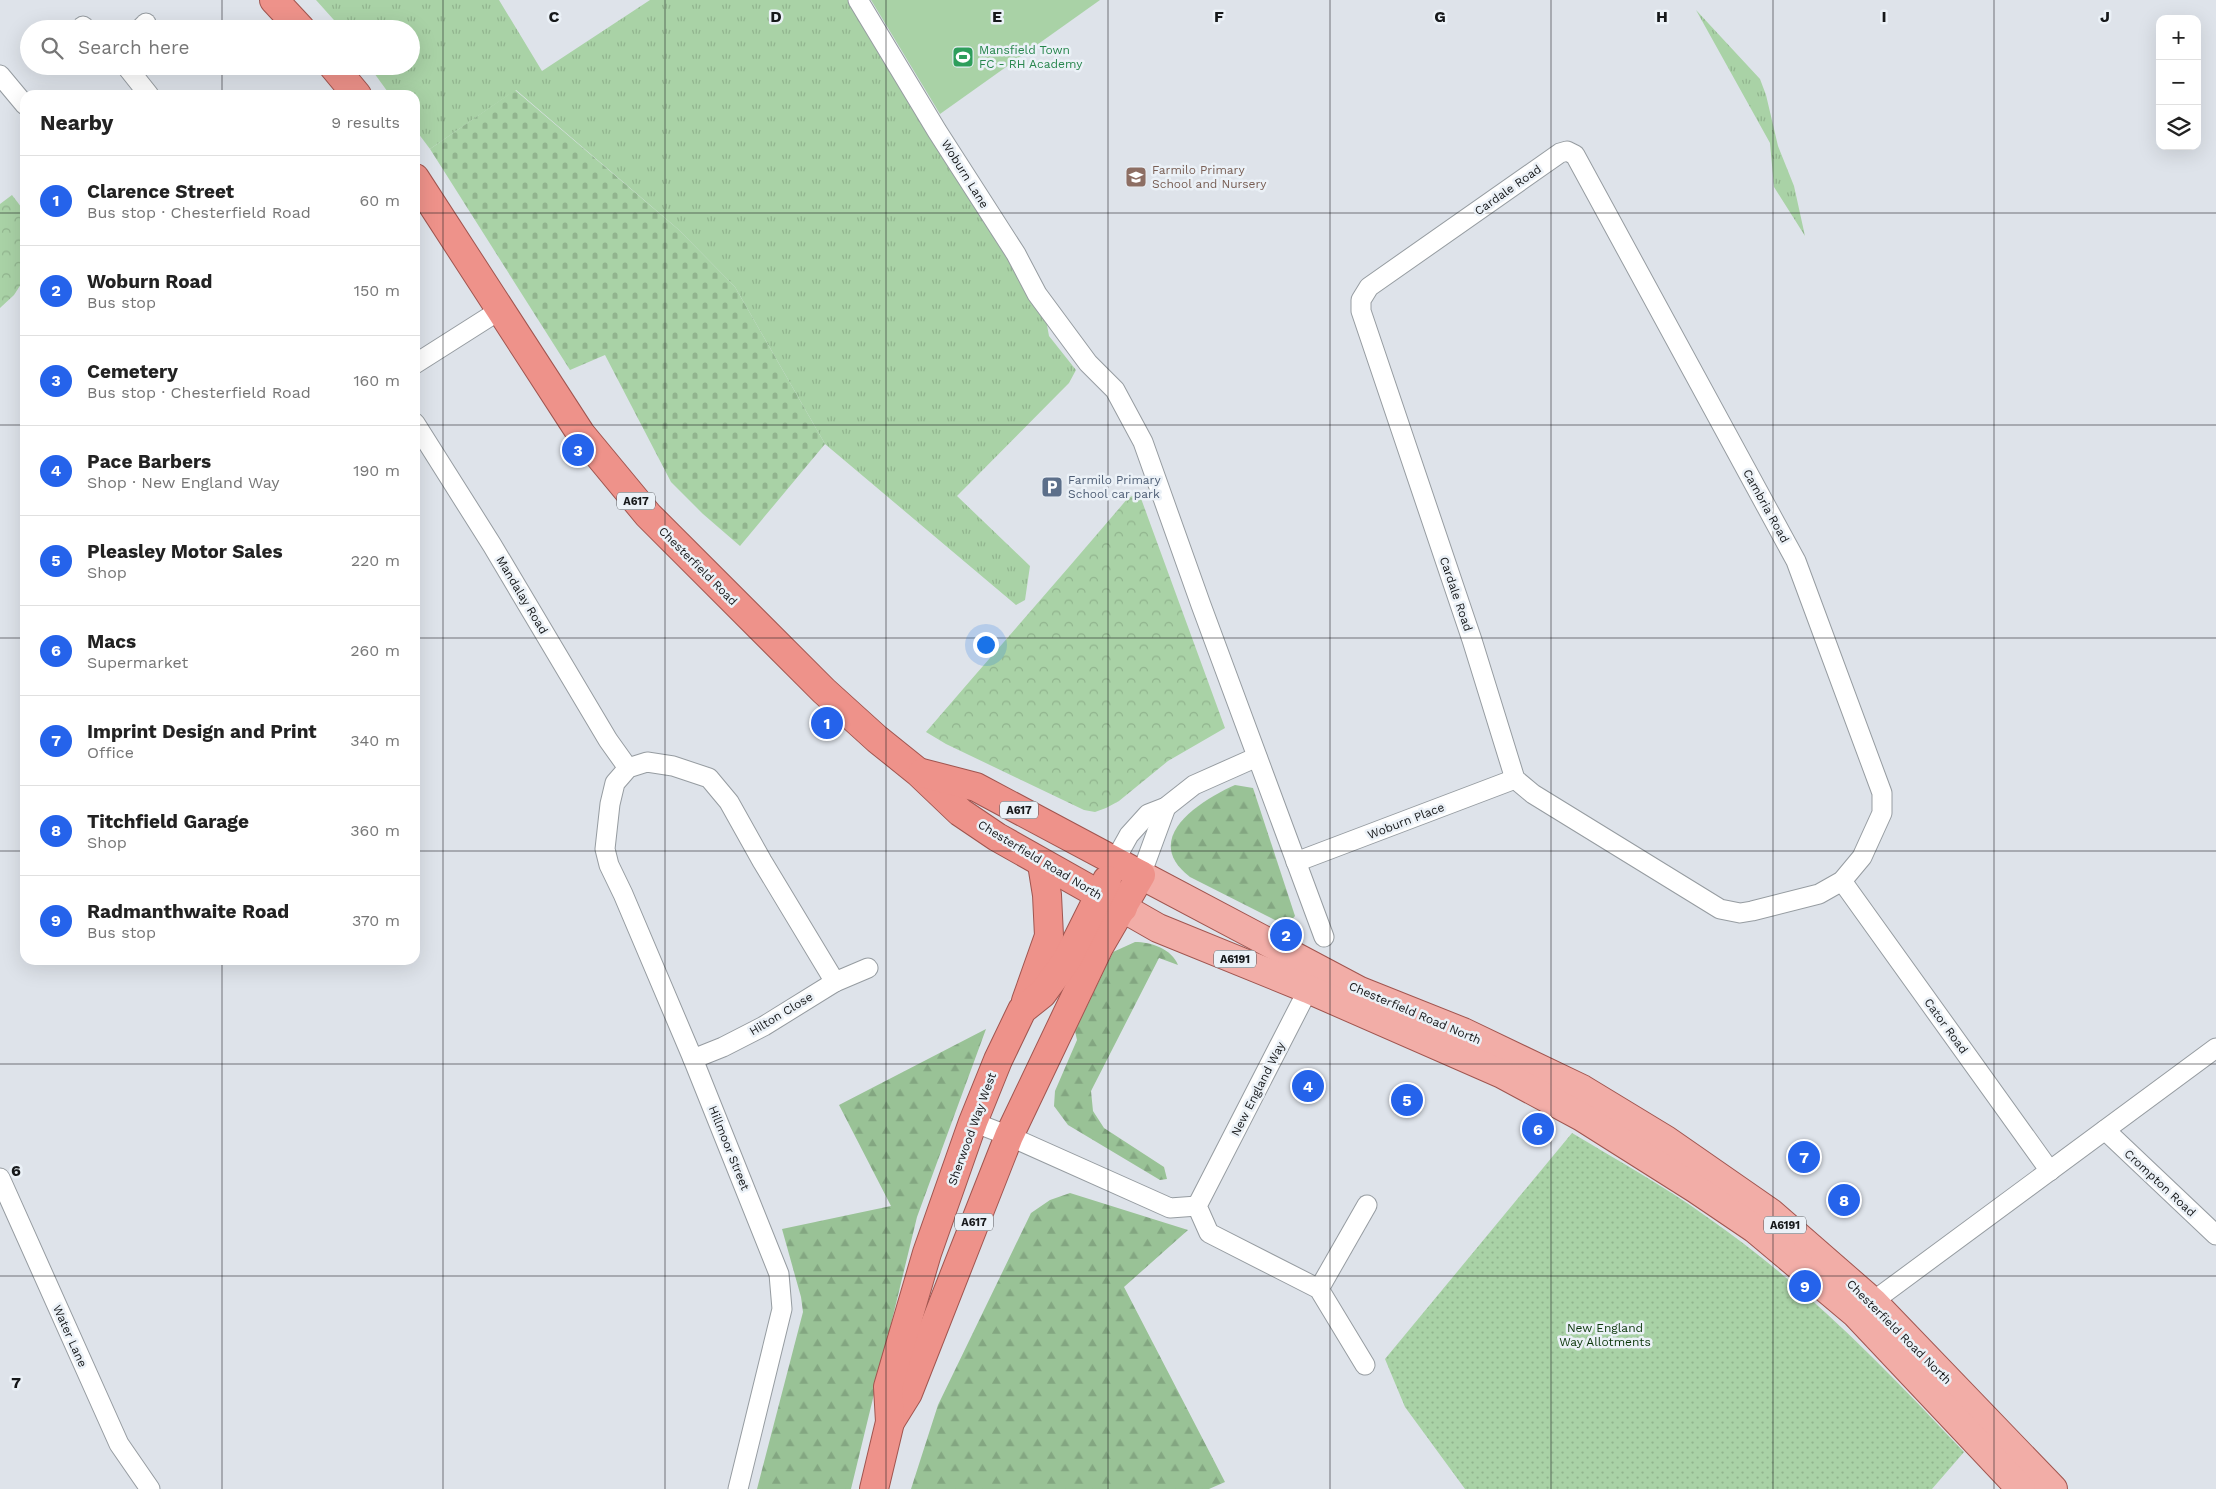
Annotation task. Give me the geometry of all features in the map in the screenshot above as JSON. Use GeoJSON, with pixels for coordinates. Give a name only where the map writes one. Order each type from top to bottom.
{"type":"FeatureCollection","features":[{"type":"Feature","properties":{"kind":"highway"},"geometry":{"type":"LineString","coordinates":[[274,0],[292,20]]}},
{"type":"Feature","properties":{"kind":"highway"},"geometry":{"type":"LineString","coordinates":[[340,75],[352,90]]}},
{"type":"Feature","properties":{"kind":"highway","name":"Chesterfield Road"},"geometry":{"type":"LineString","coordinates":[[420,186],[581,434],[648,515],[824,691],[877,739],[918,772]]}},
{"type":"Feature","properties":{"kind":"highway","name":"Chesterfield Road North"},"geometry":{"type":"LineString","coordinates":[[918,772],[976,788],[1141,875]]}},
{"type":"Feature","properties":{"kind":"highway","name":"Chesterfield Road North"},"geometry":{"type":"LineString","coordinates":[[918,772],[960,812],[996,837],[1112,902]]}},
{"type":"Feature","properties":{"kind":"highway","name":"Sherwood Way West"},"geometry":{"type":"LineString","coordinates":[[890,1422],[908,1393],[1009,1136],[1099,947],[1112,902],[1114,862]]}},
{"type":"Feature","properties":{"kind":"highway","name":"A617"},"geometry":{"type":"LineString","coordinates":[[1022,1010],[1048,936],[1047,895],[1042,864]]}},
{"type":"Feature","properties":{"kind":"highway","name":"Sherwood Way West"},"geometry":{"type":"LineString","coordinates":[[874,1489],[890,1422],[888,1387],[927,1253],[973,1122],[998,1060],[1022,1010],[1042,994],[1112,902],[1141,875]]}},
{"type":"Feature","properties":{"kind":"main road","name":"Chesterfield Road North"},"geometry":{"type":"LineString","coordinates":[[1141,875],[1313,979]]}},
{"type":"Feature","properties":{"kind":"main road","name":"Chesterfield Road North"},"geometry":{"type":"LineString","coordinates":[[1112,902],[1158,928],[1313,979],[1360,992],[1497,1048],[1582,1089],[1666,1140],[1771,1213],[1864,1308],[2052,1489]]}},
{"type":"Feature","properties":{"kind":"main road","name":"Chesterfield Road North"},"geometry":{"type":"LineString","coordinates":[[1864,1308],[2021,1489]]}},
{"type":"Feature","properties":{"kind":"street","name":"Woburn Lane"},"geometry":{"type":"LineString","coordinates":[[858,0],[1016,254],[1037,294],[1088,363],[1115,390],[1143,442],[1324,936]]}},
{"type":"Feature","properties":{"kind":"street"},"geometry":{"type":"LineString","coordinates":[[0,75],[20,99]]}},
{"type":"Feature","properties":{"kind":"street"},"geometry":{"type":"LineString","coordinates":[[133,75],[145,90]]}},
{"type":"Feature","properties":{"kind":"street","name":"Cardale Road"},"geometry":{"type":"LineString","coordinates":[[1515,779],[1472,640],[1361,311],[1361,300],[1369,287],[1560,153],[1567,151]]}},
{"type":"Feature","properties":{"kind":"street","name":"Cambria Road"},"geometry":{"type":"LineString","coordinates":[[1567,151],[1574,155],[1796,561],[1882,793],[1882,813],[1862,857],[1842,881]]}},
{"type":"Feature","properties":{"kind":"street"},"geometry":{"type":"LineString","coordinates":[[420,361],[500,310]]}},
{"type":"Feature","properties":{"kind":"street","name":"Mandalay Road"},"geometry":{"type":"LineString","coordinates":[[420,431],[492,545],[608,740],[628,768]]}},
{"type":"Feature","properties":{"kind":"street"},"geometry":{"type":"LineString","coordinates":[[1114,862],[1130,835],[1148,814],[1166,807],[1194,785],[1257,757]]}},
{"type":"Feature","properties":{"kind":"street"},"geometry":{"type":"LineString","coordinates":[[628,768],[647,762],[674,766],[709,778],[730,802],[762,861],[835,982]]}},
{"type":"Feature","properties":{"kind":"street","name":"Hillmoor Street"},"geometry":{"type":"LineString","coordinates":[[628,768],[615,783],[607,818],[605,849],[609,865],[694,1059],[779,1274],[782,1309],[738,1489]]}},
{"type":"Feature","properties":{"kind":"street"},"geometry":{"type":"LineString","coordinates":[[1515,779],[1533,794],[1720,909],[1740,913],[1752,911],[1819,894],[1842,881]]}},
{"type":"Feature","properties":{"kind":"street","name":"Woburn Place"},"geometry":{"type":"LineString","coordinates":[[1296,862],[1515,779]]}},
{"type":"Feature","properties":{"kind":"street"},"geometry":{"type":"LineString","coordinates":[[1141,875],[1166,807]]}},
{"type":"Feature","properties":{"kind":"street","name":"Cator Road"},"geometry":{"type":"LineString","coordinates":[[1842,881],[2050,1171]]}},
{"type":"Feature","properties":{"kind":"street","name":"Hilton Close"},"geometry":{"type":"LineString","coordinates":[[694,1059],[723,1047],[764,1026],[835,982],[868,968]]}},
{"type":"Feature","properties":{"kind":"street","name":"New England Way"},"geometry":{"type":"LineString","coordinates":[[1197,1206],[1313,979]]}},
{"type":"Feature","properties":{"kind":"street"},"geometry":{"type":"LineString","coordinates":[[1864,1308],[2216,1048]]}},
{"type":"Feature","properties":{"kind":"street"},"geometry":{"type":"LineString","coordinates":[[973,1122],[1009,1136],[1170,1208],[1197,1206],[1209,1233],[1319,1289],[1365,1365]]}},
{"type":"Feature","properties":{"kind":"street","name":"Crompton Road"},"geometry":{"type":"LineString","coordinates":[[2105,1130],[2216,1235]]}},
{"type":"Feature","properties":{"kind":"street","name":"Water Lane"},"geometry":{"type":"LineString","coordinates":[[0,1178],[119,1444],[150,1489]]}},
{"type":"Feature","properties":{"kind":"street"},"geometry":{"type":"LineString","coordinates":[[1319,1289],[1367,1204]]}},
{"type":"Feature","properties":{"kind":"green space"},"geometry":{"type":"Polygon","coordinates":[[[316,0],[499,0],[542,71],[650,0],[849,0],[1045,314],[1049,336],[1076,370],[1069,383],[957,496],[1030,566],[1025,600],[1016,605],[825,444],[735,287],[679,230],[516,90],[430,149],[420,136],[420,90],[386,90],[376,75],[420,75],[420,20],[334,20],[316,0]]]}},
{"type":"Feature","properties":{"kind":"green space","name":"Mansfield Town FC - RH Academy"},"geometry":{"type":"Polygon","coordinates":[[[871,0],[1100,0],[940,114],[871,0]]]}},
{"type":"Feature","properties":{"kind":"green space"},"geometry":{"type":"Polygon","coordinates":[[[1696,10],[1760,79],[1766,95],[1778,146],[1794,186],[1805,236],[1774,187],[1770,143],[1696,10]]]}},
{"type":"Feature","properties":{"kind":"green space"},"geometry":{"type":"Polygon","coordinates":[[[515,90],[679,230],[735,287],[825,444],[740,546],[703,514],[671,482],[605,355],[570,370],[430,149],[515,90]]]}},
{"type":"Feature","properties":{"kind":"green space"},"geometry":{"type":"Polygon","coordinates":[[[12,195],[20,205],[20,286],[14,295],[0,308],[0,204],[12,195]]]}},
{"type":"Feature","properties":{"kind":"green space"},"geometry":{"type":"Polygon","coordinates":[[[1139,493],[1225,728],[1168,761],[1119,801],[1095,812],[1084,810],[946,744],[926,732],[1128,498],[1139,493]]]}},
{"type":"Feature","properties":{"kind":"green space"},"geometry":{"type":"Polygon","coordinates":[[[1235,785],[1253,788],[1295,916],[1289,923],[1283,924],[1190,877],[1176,863],[1171,849],[1173,835],[1180,823],[1206,801],[1235,785]]]}},
{"type":"Feature","properties":{"kind":"green space"},"geometry":{"type":"Polygon","coordinates":[[[1135,942],[1148,943],[1166,951],[1175,959],[1178,965],[1159,958],[1091,1091],[1093,1111],[1104,1128],[1164,1167],[1167,1179],[1160,1180],[1068,1125],[1054,1106],[1055,1091],[1077,1040],[1075,1031],[1113,952],[1135,942]]]}},
{"type":"Feature","properties":{"kind":"green space"},"geometry":{"type":"Polygon","coordinates":[[[986,1029],[917,1217],[851,1489],[757,1489],[803,1312],[801,1297],[782,1229],[891,1206],[839,1105],[986,1029]]]}},
{"type":"Feature","properties":{"kind":"green space","name":"New England Way Allotments"},"geometry":{"type":"Polygon","coordinates":[[[1572,1133],[1707,1217],[1776,1270],[1842,1327],[1964,1452],[1932,1489],[1465,1489],[1405,1407],[1385,1359],[1572,1133]]]}},
{"type":"Feature","properties":{"kind":"green space"},"geometry":{"type":"Polygon","coordinates":[[[1070,1193],[1188,1230],[1124,1287],[1225,1482],[1209,1489],[911,1489],[938,1405],[1031,1213],[1050,1200],[1070,1193]]]}},
{"type":"Feature","properties":{"kind":"place","name":"Mansfield Town FC - RH Academy"},"geometry":{"type":"Point","coordinates":[963,57]}},
{"type":"Feature","properties":{"kind":"place","name":"Farmilo Primary School and Nursery"},"geometry":{"type":"Point","coordinates":[1136,177]}},
{"type":"Feature","properties":{"kind":"place","name":"Cemetery"},"geometry":{"type":"Point","coordinates":[578,450]}},
{"type":"Feature","properties":{"kind":"place","name":"Farmilo Primary School car park"},"geometry":{"type":"Point","coordinates":[1052,487]}},
{"type":"Feature","properties":{"kind":"place","name":"Clarence Street"},"geometry":{"type":"Point","coordinates":[827,723]}},
{"type":"Feature","properties":{"kind":"place","name":"Woburn Road"},"geometry":{"type":"Point","coordinates":[1286,935]}},
{"type":"Feature","properties":{"kind":"place","name":"Pace Barbers"},"geometry":{"type":"Point","coordinates":[1308,1086]}},
{"type":"Feature","properties":{"kind":"place","name":"Pleasley Motor Sales"},"geometry":{"type":"Point","coordinates":[1407,1100]}},
{"type":"Feature","properties":{"kind":"place","name":"Macs"},"geometry":{"type":"Point","coordinates":[1538,1129]}},
{"type":"Feature","properties":{"kind":"place","name":"Imprint Design and Print"},"geometry":{"type":"Point","coordinates":[1804,1157]}},
{"type":"Feature","properties":{"kind":"place","name":"Titchfield Garage"},"geometry":{"type":"Point","coordinates":[1844,1200]}},
{"type":"Feature","properties":{"kind":"place","name":"Radmanthwaite Road"},"geometry":{"type":"Point","coordinates":[1805,1286]}}]}
